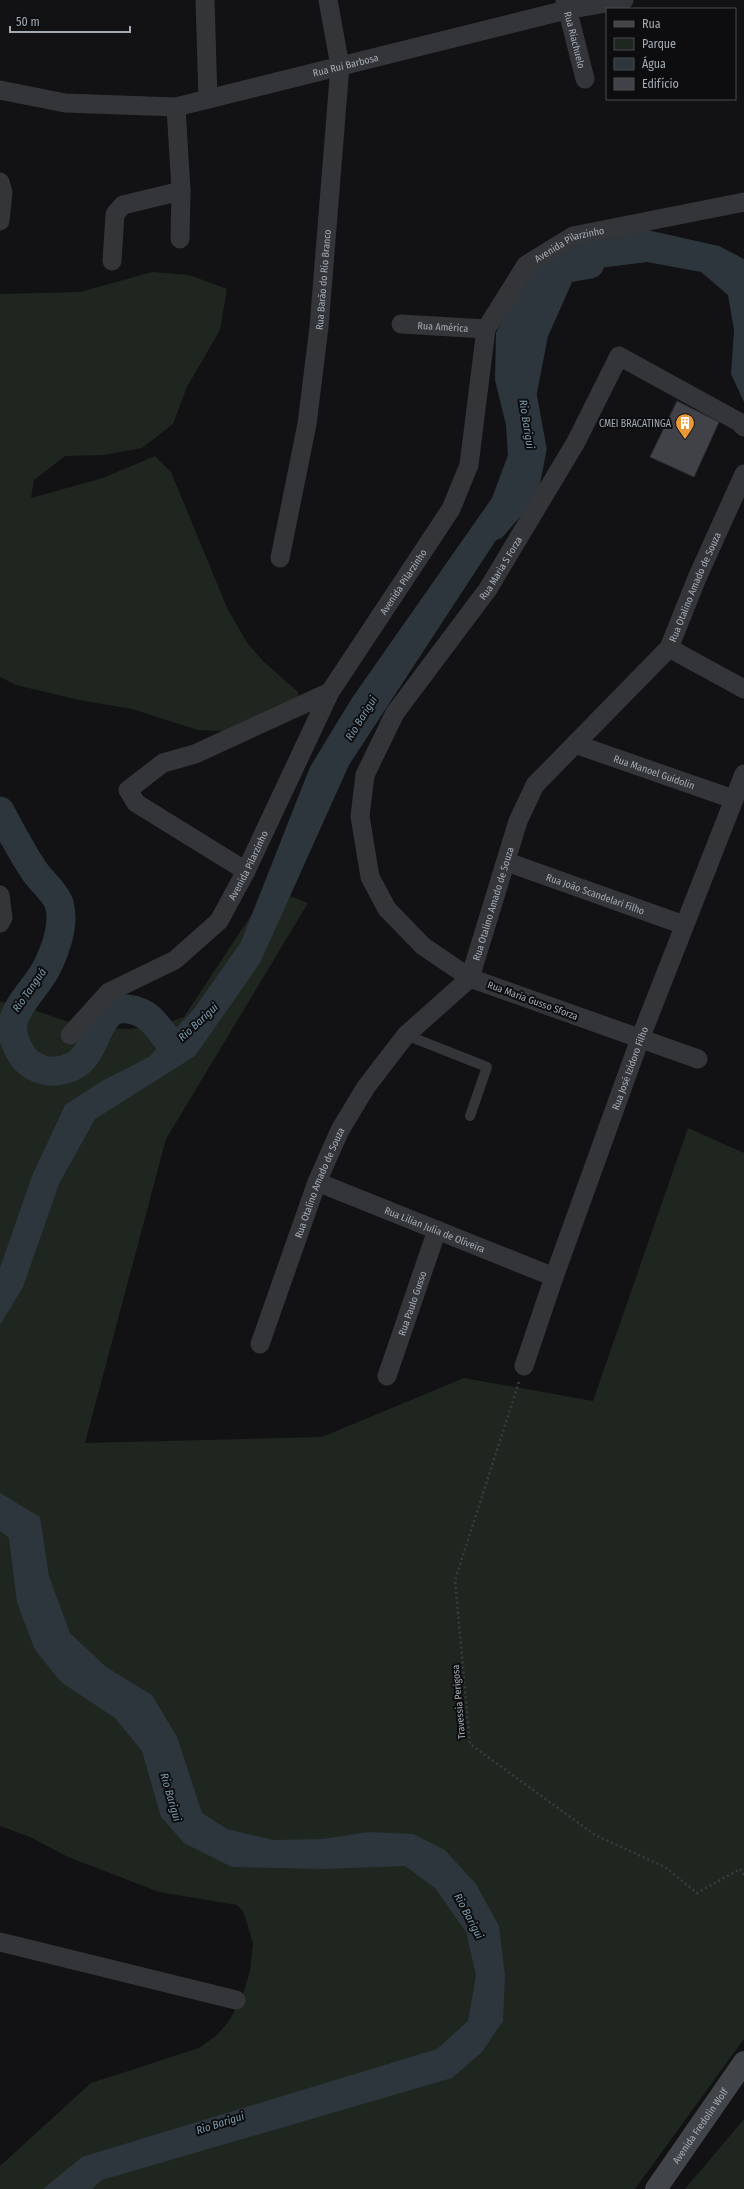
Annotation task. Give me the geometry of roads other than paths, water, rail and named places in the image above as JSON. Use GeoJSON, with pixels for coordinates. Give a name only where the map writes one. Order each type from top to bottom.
{"type":"FeatureCollection","features":[{"type":"Feature","properties":{"kind":"main road","name":"Avenida Fredolin Wolf"},"geometry":{"type":"LineString","coordinates":[[656,2189],[744,2062]]}},
{"type":"Feature","properties":{"kind":"street"},"geometry":{"type":"LineString","coordinates":[[205,0],[208,99]]}},
{"type":"Feature","properties":{"kind":"street","name":"Rua Barão do Rio Branco"},"geometry":{"type":"LineString","coordinates":[[280,558],[307,424],[320,327],[340,66],[328,0]]}},
{"type":"Feature","properties":{"kind":"street","name":"Rua Rui Barbosa"},"geometry":{"type":"LineString","coordinates":[[0,90],[65,103],[176,107],[340,66],[566,5],[624,0]]}},
{"type":"Feature","properties":{"kind":"street","name":"Rua Riachuelo"},"geometry":{"type":"LineString","coordinates":[[566,5],[585,79]]}},
{"type":"Feature","properties":{"kind":"street"},"geometry":{"type":"LineString","coordinates":[[176,107],[182,191],[180,239]]}},
{"type":"Feature","properties":{"kind":"street"},"geometry":{"type":"LineString","coordinates":[[0,182],[3,192],[0,221]]}},
{"type":"Feature","properties":{"kind":"street"},"geometry":{"type":"LineString","coordinates":[[112,261],[115,214],[123,205],[182,191]]}},
{"type":"Feature","properties":{"kind":"street","name":"Avenida Pilarzinho"},"geometry":{"type":"LineString","coordinates":[[70,1035],[109,992],[175,960],[219,921],[246,871],[330,692],[451,509],[469,465],[486,329],[526,265],[573,236],[744,202]]}},
{"type":"Feature","properties":{"kind":"street","name":"Rua América"},"geometry":{"type":"LineString","coordinates":[[401,324],[486,329]]}},
{"type":"Feature","properties":{"kind":"street","name":"Rua Maria S Forza"},"geometry":{"type":"LineString","coordinates":[[387,909],[370,877],[360,816],[365,775],[395,713],[488,589],[576,442],[619,356],[740,422],[744,427]]}},
{"type":"Feature","properties":{"kind":"street","name":"Rua Otalino Amado de Souza"},"geometry":{"type":"LineString","coordinates":[[260,1344],[317,1182],[340,1130],[366,1087],[406,1035],[470,978],[507,862],[518,821],[535,785],[669,648],[697,578],[744,474]]}},
{"type":"Feature","properties":{"kind":"street"},"geometry":{"type":"LineString","coordinates":[[669,648],[744,689]]}},
{"type":"Feature","properties":{"kind":"street"},"geometry":{"type":"LineString","coordinates":[[246,871],[136,803],[128,790],[163,763],[195,754],[330,692]]}},
{"type":"Feature","properties":{"kind":"street","name":"Rua Manoel Guidolin"},"geometry":{"type":"LineString","coordinates":[[575,744],[733,799]]}},
{"type":"Feature","properties":{"kind":"street","name":"Rua José Izidoro Filho"},"geometry":{"type":"LineString","coordinates":[[524,1366],[554,1277],[640,1039],[744,774]]}},
{"type":"Feature","properties":{"kind":"street","name":"Rua João Scandelari Filho"},"geometry":{"type":"LineString","coordinates":[[507,862],[684,925]]}},
{"type":"Feature","properties":{"kind":"street"},"geometry":{"type":"LineString","coordinates":[[0,895],[3,918],[0,922]]}},
{"type":"Feature","properties":{"kind":"street","name":"Rua Maria Gusso Sforza"},"geometry":{"type":"LineString","coordinates":[[387,909],[423,946],[470,978],[698,1059]]}},
{"type":"Feature","properties":{"kind":"street","name":"Rua Lilian Julia de Oliveira"},"geometry":{"type":"LineString","coordinates":[[317,1182],[554,1277]]}},
{"type":"Feature","properties":{"kind":"street","name":"Rua Paulo Gusso"},"geometry":{"type":"LineString","coordinates":[[387,1376],[437,1230]]}},
{"type":"Feature","properties":{"kind":"street"},"geometry":{"type":"LineString","coordinates":[[0,1942],[236,2000]]}},
{"type":"Feature","properties":{"kind":"lane"},"geometry":{"type":"LineString","coordinates":[[406,1035],[487,1067],[470,1116]]}},
{"type":"Feature","properties":{"kind":"water"},"geometry":{"type":"Polygon","coordinates":[[[647,230],[719,246],[744,259],[744,402],[731,374],[734,330],[728,295],[701,272],[647,262],[592,269],[557,280],[532,324],[514,387],[529,462],[515,511],[349,765],[260,963],[195,1056],[95,1119],[59,1184],[23,1287],[0,1325],[0,1268],[32,1176],[65,1105],[102,1081],[149,1057],[194,1009],[241,942],[310,767],[352,698],[492,498],[508,455],[506,425],[495,380],[496,333],[514,292],[537,264],[572,245],[647,230]]]}},
{"type":"Feature","properties":{"kind":"water"},"geometry":{"type":"Polygon","coordinates":[[[0,1493],[40,1517],[49,1576],[70,1633],[106,1667],[152,1695],[177,1737],[202,1813],[227,1829],[273,1840],[323,1839],[369,1832],[413,1834],[445,1850],[476,1884],[499,1926],[505,1976],[503,2021],[482,2052],[452,2078],[102,2180],[92,2189],[43,2189],[82,2157],[437,2049],[468,2021],[476,1975],[466,1932],[435,1888],[405,1866],[324,1869],[232,1867],[184,1843],[161,1817],[142,1751],[115,1718],[61,1682],[35,1650],[17,1603],[9,1538],[0,1531],[0,1493]]]}},
{"type":"Feature","properties":{"kind":"waterway","name":"Rio Barigui"},"geometry":{"type":"LineString","coordinates":[[493,526],[524,490],[532,449],[522,394],[534,332],[562,269],[590,264]]}},
{"type":"Feature","properties":{"kind":"waterway","name":"Rio Tanguá"},"geometry":{"type":"LineString","coordinates":[[0,811],[30,865],[57,899],[61,915],[61,926],[51,959],[43,974],[19,1008],[15,1017],[13,1036],[24,1058],[31,1064],[43,1070],[56,1071],[69,1068],[78,1063],[85,1056],[103,1022],[109,1014],[118,1009],[134,1010],[144,1014],[172,1045]]}},
{"type":"Feature","properties":{"kind":"place","name":"CMEI BRACATINGA"},"geometry":{"type":"Point","coordinates":[685,440]}}]}
